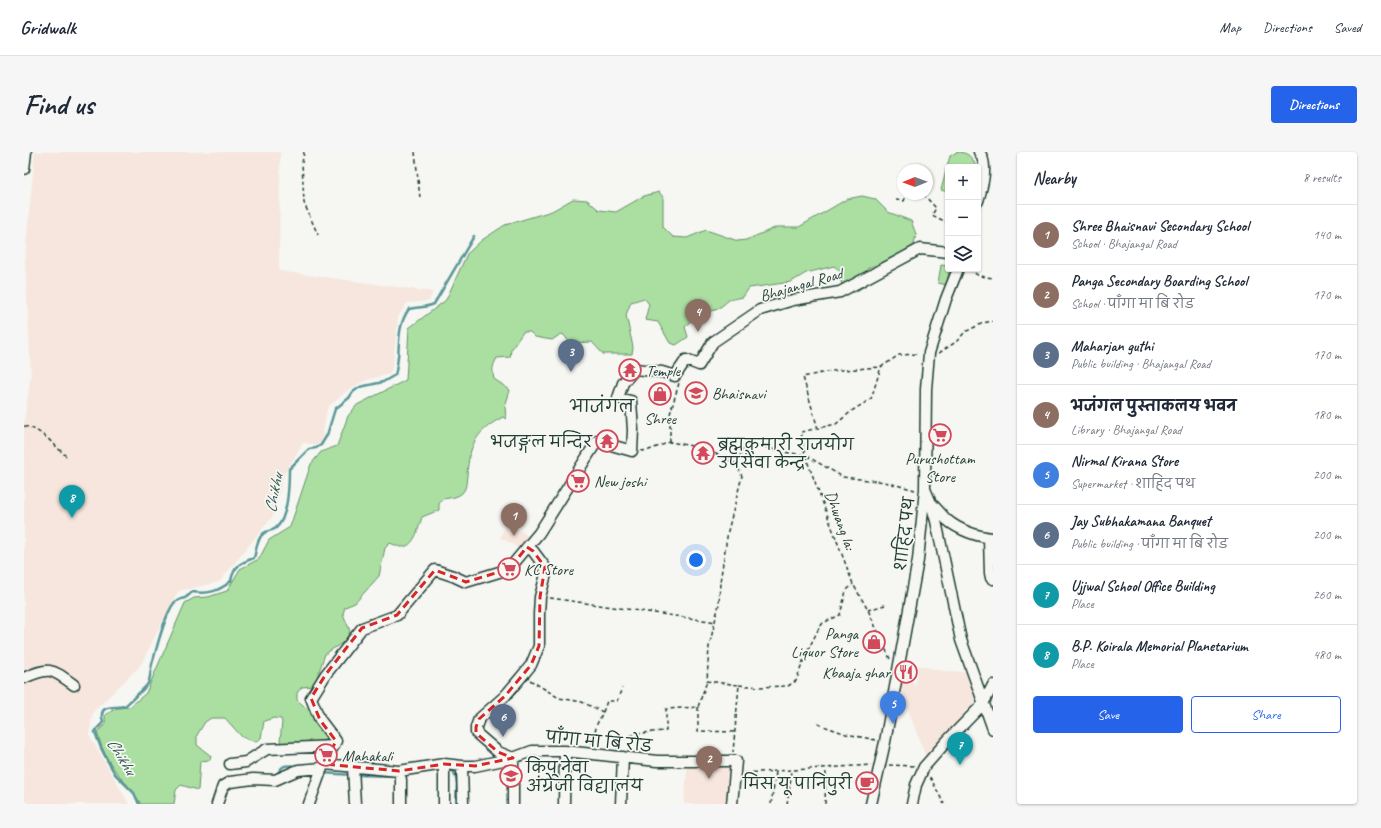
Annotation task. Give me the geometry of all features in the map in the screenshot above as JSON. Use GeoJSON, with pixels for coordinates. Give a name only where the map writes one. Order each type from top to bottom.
{"type":"FeatureCollection","features":[{"type":"Feature","properties":{"kind":"street"},"geometry":{"type":"LineString","coordinates":[[24,169],[26,152]]}},
{"type":"Feature","properties":{"kind":"street"},"geometry":{"type":"LineString","coordinates":[[978,152],[981,155],[985,173],[978,200]]}},
{"type":"Feature","properties":{"kind":"street","name":"Bhajangal Road"},"geometry":{"type":"LineString","coordinates":[[677,374],[686,360],[699,365],[713,342],[760,310],[793,300],[840,292],[920,249],[945,252]]}},
{"type":"Feature","properties":{"kind":"street","name":"शाहिद पथ"},"geometry":{"type":"LineString","coordinates":[[871,804],[885,742],[918,560],[924,492],[926,389],[929,353],[946,299],[957,272]]}},
{"type":"Feature","properties":{"kind":"street"},"geometry":{"type":"LineString","coordinates":[[310,804],[323,766],[336,741],[320,720],[311,698],[326,674],[362,628],[397,615],[435,570],[466,582],[509,569],[540,533],[597,441],[632,451],[633,430],[630,401],[618,398],[623,383],[635,369],[662,372],[675,376],[677,374]]}},
{"type":"Feature","properties":{"kind":"street"},"geometry":{"type":"LineString","coordinates":[[924,492],[931,503],[947,520],[963,530],[991,538],[990,573],[991,578],[993,579]]}},
{"type":"Feature","properties":{"kind":"street"},"geometry":{"type":"LineString","coordinates":[[931,503],[961,640],[993,729]]}},
{"type":"Feature","properties":{"kind":"street"},"geometry":{"type":"LineString","coordinates":[[513,804],[513,758],[498,752],[476,732],[476,727],[479,719],[505,696],[531,665],[539,646],[540,597],[546,574],[545,567],[533,551],[527,547]]}},
{"type":"Feature","properties":{"kind":"street"},"geometry":{"type":"LineString","coordinates":[[24,678],[46,670],[59,674],[74,685]]}},
{"type":"Feature","properties":{"kind":"street"},"geometry":{"type":"LineString","coordinates":[[912,804],[916,785],[924,767],[983,704],[993,685]]}},
{"type":"Feature","properties":{"kind":"street"},"geometry":{"type":"LineString","coordinates":[[230,764],[246,762],[267,749],[334,746]]}},
{"type":"Feature","properties":{"kind":"street"},"geometry":{"type":"LineString","coordinates":[[564,804],[565,750]]}},
{"type":"Feature","properties":{"kind":"street","name":"पाँगा मा बि रोड"},"geometry":{"type":"LineString","coordinates":[[217,804],[223,786],[230,782],[253,779],[275,780],[298,770],[323,766],[399,771],[444,764],[475,766],[513,758],[532,751],[565,750],[590,754],[679,762],[736,761]]}},
{"type":"Feature","properties":{"kind":"street"},"geometry":{"type":"LineString","coordinates":[[621,804],[623,757]]}},
{"type":"Feature","properties":{"kind":"street"},"geometry":{"type":"LineString","coordinates":[[732,804],[736,761]]}},
{"type":"Feature","properties":{"kind":"street"},"geometry":{"type":"LineString","coordinates":[[444,764],[444,804]]}},
{"type":"Feature","properties":{"kind":"street"},"geometry":{"type":"LineString","coordinates":[[462,766],[463,804]]}},
{"type":"Feature","properties":{"kind":"street"},"geometry":{"type":"LineString","coordinates":[[353,767],[355,804]]}},
{"type":"Feature","properties":{"kind":"street"},"geometry":{"type":"LineString","coordinates":[[399,771],[401,780],[401,804]]}},
{"type":"Feature","properties":{"kind":"path"},"geometry":{"type":"LineString","coordinates":[[304,152],[302,163],[304,203],[318,235]]}},
{"type":"Feature","properties":{"kind":"path"},"geometry":{"type":"LineString","coordinates":[[414,152],[420,198]]}},
{"type":"Feature","properties":{"kind":"path"},"geometry":{"type":"LineString","coordinates":[[896,200],[904,200]]}},
{"type":"Feature","properties":{"kind":"path"},"geometry":{"type":"LineString","coordinates":[[929,200],[936,208],[932,215],[945,222]]}},
{"type":"Feature","properties":{"kind":"path"},"geometry":{"type":"LineString","coordinates":[[973,272],[979,276],[993,278]]}},
{"type":"Feature","properties":{"kind":"path"},"geometry":{"type":"LineString","coordinates":[[818,429],[802,377],[831,371],[882,367],[899,356],[939,353],[956,342],[965,332],[983,323],[993,321]]}},
{"type":"Feature","properties":{"kind":"path","name":"Dhwang la:"},"geometry":{"type":"LineString","coordinates":[[882,367],[871,399],[853,410],[836,424],[802,432],[805,455],[853,584],[868,610],[891,660]]}},
{"type":"Feature","properties":{"kind":"path"},"geometry":{"type":"LineString","coordinates":[[670,442],[670,414],[677,388],[682,377],[677,374]]}},
{"type":"Feature","properties":{"kind":"path"},"geometry":{"type":"LineString","coordinates":[[24,426],[40,432],[66,456]]}},
{"type":"Feature","properties":{"kind":"path"},"geometry":{"type":"LineString","coordinates":[[632,451],[649,450],[670,442],[708,450],[736,464],[742,476],[728,531],[720,582],[719,604],[709,647],[707,681],[698,707],[698,731],[735,732]]}},
{"type":"Feature","properties":{"kind":"path"},"geometry":{"type":"LineString","coordinates":[[736,464],[745,446],[751,443],[783,452],[805,455],[843,477],[885,482],[924,492]]}},
{"type":"Feature","properties":{"kind":"path"},"geometry":{"type":"LineString","coordinates":[[707,681],[739,685],[788,686],[796,681],[805,656],[819,628],[823,623],[840,615],[846,591],[853,584]]}},
{"type":"Feature","properties":{"kind":"path"},"geometry":{"type":"LineString","coordinates":[[540,597],[716,622]]}},
{"type":"Feature","properties":{"kind":"path"},"geometry":{"type":"LineString","coordinates":[[868,610],[885,605]]}},
{"type":"Feature","properties":{"kind":"path"},"geometry":{"type":"LineString","coordinates":[[522,676],[559,698],[582,702],[602,712]]}},
{"type":"Feature","properties":{"kind":"path"},"geometry":{"type":"LineString","coordinates":[[736,761],[733,753],[739,685]]}},
{"type":"Feature","properties":{"kind":"path"},"geometry":{"type":"LineString","coordinates":[[590,754],[597,724],[607,701],[617,701],[622,688]]}},
{"type":"Feature","properties":{"kind":"path"},"geometry":{"type":"LineString","coordinates":[[617,741],[627,736],[666,731],[666,709],[698,707]]}},
{"type":"Feature","properties":{"kind":"path"},"geometry":{"type":"LineString","coordinates":[[818,724],[846,734],[885,742]]}},
{"type":"Feature","properties":{"kind":"path"},"geometry":{"type":"LineString","coordinates":[[735,774],[880,765],[924,767],[944,804]]}},
{"type":"Feature","properties":{"kind":"path"},"geometry":{"type":"LineString","coordinates":[[825,804],[826,769]]}},
{"type":"Feature","properties":{"kind":"path"},"geometry":{"type":"LineString","coordinates":[[787,804],[792,771]]}},
{"type":"Feature","properties":{"kind":"path"},"geometry":{"type":"LineString","coordinates":[[771,804],[776,772]]}},
{"type":"Feature","properties":{"kind":"highlighted area"},"geometry":{"type":"Polygon","coordinates":[[[527,547],[533,551],[545,567],[540,597],[539,646],[531,665],[505,696],[479,719],[476,727],[476,733],[498,752],[513,758],[475,766],[444,764],[399,771],[324,764],[336,741],[320,720],[311,698],[326,674],[362,628],[397,615],[435,570],[466,582],[509,569],[527,547]]]}},
{"type":"Feature","properties":{"kind":"shaded area"},"geometry":{"type":"Polygon","coordinates":[[[35,152],[280,152],[279,271],[433,292],[429,301],[407,303],[398,317],[393,364],[390,374],[366,380],[348,390],[327,408],[321,445],[303,443],[284,474],[273,516],[219,582],[178,591],[140,666],[93,712],[89,735],[129,804],[24,804],[24,423],[31,374],[25,258],[35,152]]]}},
{"type":"Feature","properties":{"kind":"shaded area"},"geometry":{"type":"Polygon","coordinates":[[[508,523],[528,536],[520,549],[500,537],[508,523]]]}},
{"type":"Feature","properties":{"kind":"shaded area"},"geometry":{"type":"Polygon","coordinates":[[[918,665],[941,671],[966,672],[978,699],[965,711],[954,728],[926,757],[897,680],[916,684],[918,665]]]}},
{"type":"Feature","properties":{"kind":"shaded area"},"geometry":{"type":"Polygon","coordinates":[[[688,762],[734,763],[727,804],[684,804],[688,762]]]}},
{"type":"Feature","properties":{"kind":"green space"},"geometry":{"type":"Polygon","coordinates":[[[957,152],[964,153],[973,160],[975,164],[948,164],[950,156],[957,152]]]}},
{"type":"Feature","properties":{"kind":"green space"},"geometry":{"type":"Polygon","coordinates":[[[945,175],[945,191],[941,190],[945,175]]]}},
{"type":"Feature","properties":{"kind":"green space"},"geometry":{"type":"Polygon","coordinates":[[[659,192],[663,197],[663,227],[673,237],[687,238],[706,230],[738,241],[746,240],[777,227],[799,227],[847,199],[862,196],[875,199],[888,212],[911,221],[916,234],[914,245],[892,259],[868,268],[865,286],[855,292],[844,292],[842,289],[840,271],[834,266],[806,273],[791,282],[749,288],[743,297],[729,300],[718,309],[694,317],[685,327],[688,337],[676,345],[670,343],[658,322],[645,320],[649,304],[644,298],[631,302],[626,315],[633,347],[632,354],[603,354],[592,342],[570,343],[564,335],[561,334],[552,340],[535,337],[530,332],[523,332],[511,350],[510,357],[497,358],[493,366],[494,379],[510,390],[505,407],[506,419],[503,417],[494,422],[480,434],[476,440],[470,455],[464,491],[458,496],[442,499],[439,504],[439,510],[422,517],[416,535],[410,544],[402,547],[390,543],[385,548],[379,576],[355,603],[345,607],[343,614],[350,631],[345,641],[325,654],[316,680],[312,686],[302,687],[297,693],[297,700],[316,716],[328,739],[307,744],[283,745],[280,742],[281,719],[274,718],[264,721],[261,738],[256,742],[242,737],[225,718],[211,718],[205,722],[197,735],[197,745],[211,756],[210,760],[200,761],[198,790],[181,785],[176,790],[174,804],[141,804],[114,769],[103,749],[97,732],[105,725],[105,715],[117,708],[130,707],[146,693],[185,603],[194,598],[208,597],[227,591],[240,569],[259,559],[269,540],[290,527],[311,464],[321,452],[337,446],[348,416],[357,405],[406,380],[409,328],[446,300],[467,254],[482,240],[505,225],[552,211],[573,199],[587,200],[599,210],[616,212],[644,196],[659,192]]]}},
{"type":"Feature","properties":{"kind":"green space"},"geometry":{"type":"Polygon","coordinates":[[[941,265],[945,266],[945,272],[949,272],[947,285],[938,283],[941,265]]]}},
{"type":"Feature","properties":{"kind":"waterway","name":"Chikhu"},"geometry":{"type":"LineString","coordinates":[[139,804],[134,793],[115,774],[101,748],[95,732],[103,722],[103,711],[108,708],[125,706],[147,685],[161,632],[174,603],[185,598],[192,592],[203,593],[222,588],[231,581],[232,576],[238,566],[254,558],[258,541],[262,535],[276,528],[283,517],[287,500],[289,469],[309,449],[316,448],[321,445],[327,435],[335,409],[349,398],[353,392],[360,387],[383,382],[395,375],[401,325],[404,317],[409,309],[434,304],[474,236]]}},
{"type":"Feature","properties":{"kind":"waterway","name":"Chikhu"},"geometry":{"type":"LineString","coordinates":[[276,776],[280,769],[284,766],[297,766]]}},
{"type":"Feature","properties":{"kind":"waterway","name":"Chikhu"},"geometry":{"type":"LineString","coordinates":[[446,770],[453,770],[456,778],[456,804]]}},
{"type":"Feature","properties":{"kind":"waterway","name":"Chikhu"},"geometry":{"type":"LineString","coordinates":[[323,773],[352,775]]}},
{"type":"Feature","properties":{"kind":"waterway","name":"Chikhu"},"geometry":{"type":"LineString","coordinates":[[357,775],[398,776]]}},
{"type":"Feature","properties":{"kind":"waterway","name":"Chikhu"},"geometry":{"type":"LineString","coordinates":[[215,796],[217,787],[220,784]]}},
{"type":"Feature","properties":{"kind":"place","name":"भजंगल पुस्ताकलय भवन"},"geometry":{"type":"Point","coordinates":[698,332]}},
{"type":"Feature","properties":{"kind":"place","name":"Temple"},"geometry":{"type":"Point","coordinates":[630,370]}},
{"type":"Feature","properties":{"kind":"place","name":"Maharjan guthi"},"geometry":{"type":"Point","coordinates":[571,372]}},
{"type":"Feature","properties":{"kind":"place","name":"Bhaisnavi"},"geometry":{"type":"Point","coordinates":[696,393]}},
{"type":"Feature","properties":{"kind":"place","name":"Shree"},"geometry":{"type":"Point","coordinates":[660,394]}},
{"type":"Feature","properties":{"kind":"place","name":"Purushottam Store"},"geometry":{"type":"Point","coordinates":[940,435]}},
{"type":"Feature","properties":{"kind":"place","name":"भजङ्गल मन्दिर"},"geometry":{"type":"Point","coordinates":[607,441]}},
{"type":"Feature","properties":{"kind":"place","name":"ब्रह्मकुमारी राजयोग उपसेवा केन्द्र"},"geometry":{"type":"Point","coordinates":[703,453]}},
{"type":"Feature","properties":{"kind":"place","name":"New joshi"},"geometry":{"type":"Point","coordinates":[578,481]}},
{"type":"Feature","properties":{"kind":"place","name":"B.P. Koirala Memorial Planetarium"},"geometry":{"type":"Point","coordinates":[72,518]}},
{"type":"Feature","properties":{"kind":"place","name":"Shree Bhaisnavi Secondary School"},"geometry":{"type":"Point","coordinates":[514,536]}},
{"type":"Feature","properties":{"kind":"place","name":"KC Store"},"geometry":{"type":"Point","coordinates":[509,569]}},
{"type":"Feature","properties":{"kind":"place","name":"Panga Liquor Store"},"geometry":{"type":"Point","coordinates":[874,642]}},
{"type":"Feature","properties":{"kind":"place","name":"Kbaaja ghar"},"geometry":{"type":"Point","coordinates":[906,672]}},
{"type":"Feature","properties":{"kind":"place","name":"Nirmal Kirana Store"},"geometry":{"type":"Point","coordinates":[893,724]}},
{"type":"Feature","properties":{"kind":"place","name":"Jay Subhakamana Banquet"},"geometry":{"type":"Point","coordinates":[503,737]}},
{"type":"Feature","properties":{"kind":"place","name":"Mahakali"},"geometry":{"type":"Point","coordinates":[326,755]}},
{"type":"Feature","properties":{"kind":"place","name":"Ujjwal School Office Building"},"geometry":{"type":"Point","coordinates":[960,765]}},
{"type":"Feature","properties":{"kind":"place","name":"किपू नेवा अंग्रेजी विद्यालय"},"geometry":{"type":"Point","coordinates":[511,776]}},
{"type":"Feature","properties":{"kind":"place","name":"Panga Secondary Boarding School"},"geometry":{"type":"Point","coordinates":[709,779]}},
{"type":"Feature","properties":{"kind":"place","name":"मिस यू पानिपुरी"},"geometry":{"type":"Point","coordinates":[867,783]}},
{"type":"Feature","properties":{"kind":"district","name":"भाजंगल"},"geometry":{"type":"Point","coordinates":[602,406]}}]}
